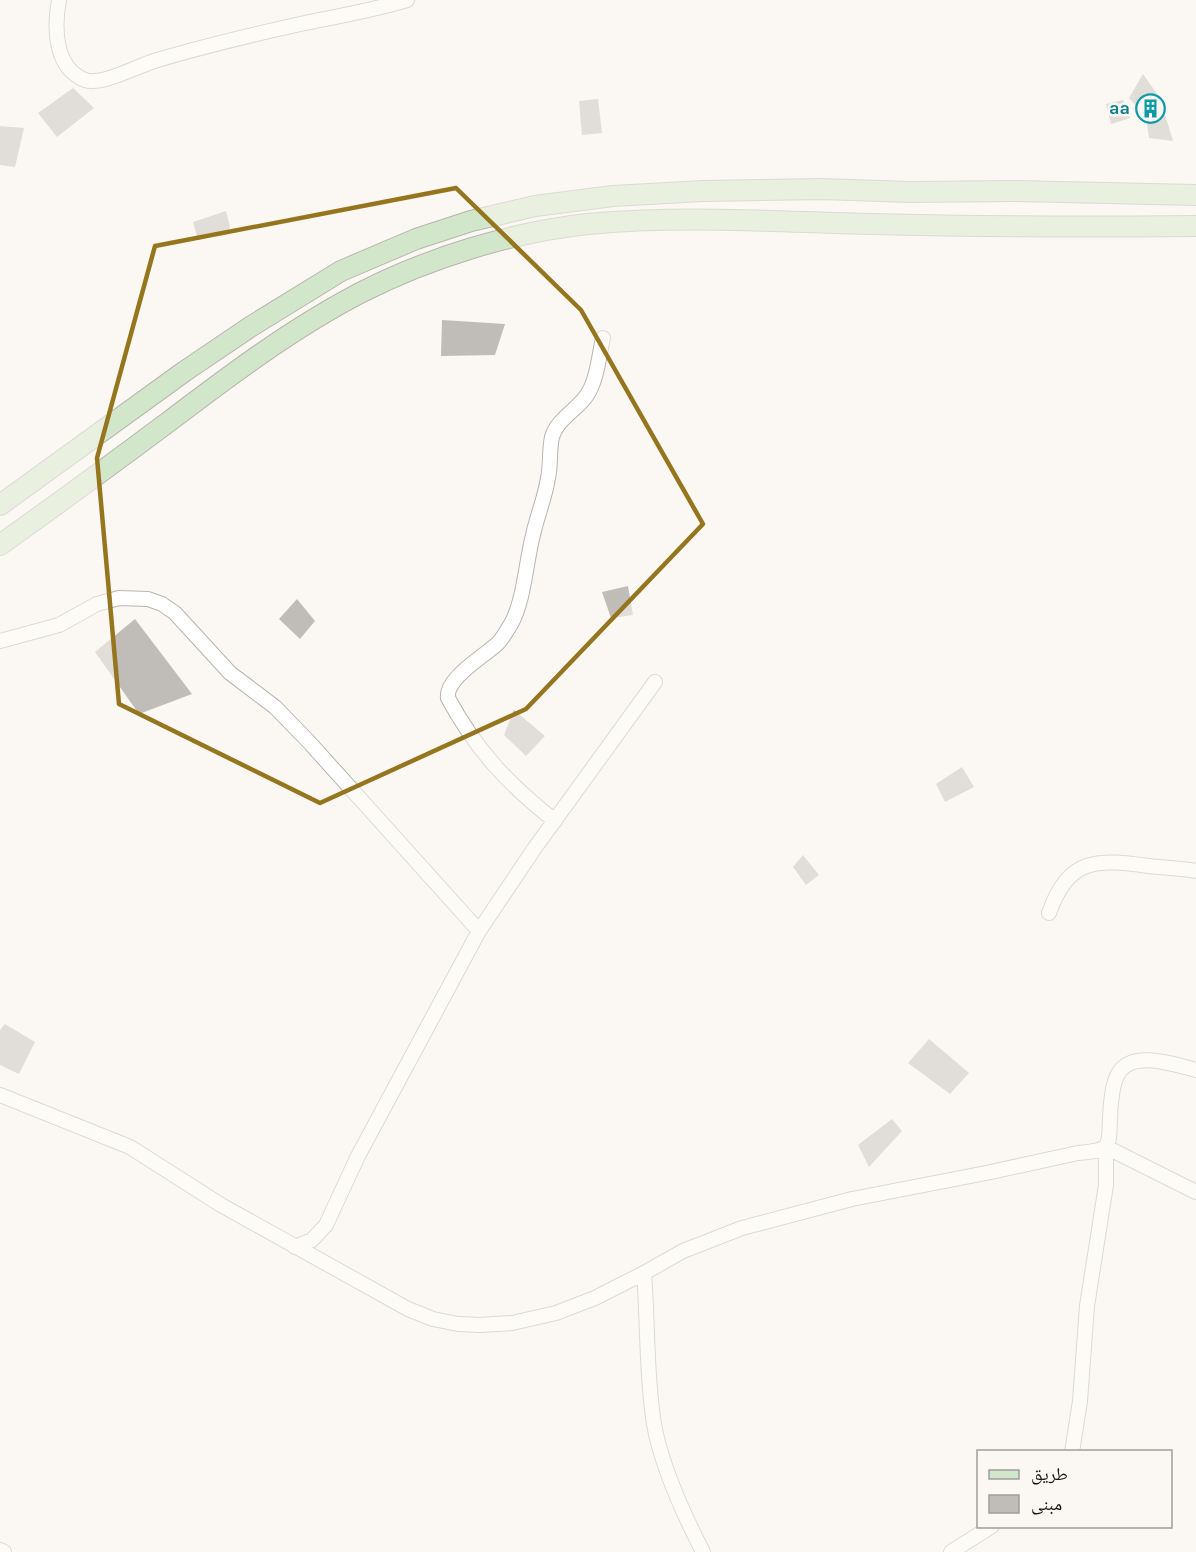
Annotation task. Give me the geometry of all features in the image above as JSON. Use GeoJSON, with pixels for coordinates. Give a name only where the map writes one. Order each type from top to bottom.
{"type":"FeatureCollection","features":[{"type":"Feature","properties":{"kind":"main road"},"geometry":{"type":"LineString","coordinates":[[0,505],[185,371],[250,327],[341,271],[416,239],[471,221],[535,206],[613,196],[703,191],[820,189],[1196,195]]}},
{"type":"Feature","properties":{"kind":"main road"},"geometry":{"type":"LineString","coordinates":[[909,225],[910,192]]}},
{"type":"Feature","properties":{"kind":"main road"},"geometry":{"type":"LineString","coordinates":[[0,545],[290,335],[362,292],[467,250],[530,234],[599,224],[702,219],[1052,228],[1196,226]]}},
{"type":"Feature","properties":{"kind":"street"},"geometry":{"type":"LineString","coordinates":[[59,0],[57,40],[62,59],[75,75],[87,81],[102,80],[154,61],[210,46],[407,0]]}},
{"type":"Feature","properties":{"kind":"street"},"geometry":{"type":"LineString","coordinates":[[555,821],[513,786],[492,764],[471,737],[447,693],[449,686],[456,679],[499,642],[512,622],[520,601],[534,531],[545,496],[552,435],[558,425],[585,399],[591,389],[603,338]]}},
{"type":"Feature","properties":{"kind":"street"},"geometry":{"type":"LineString","coordinates":[[0,640],[59,625],[97,603],[118,598],[148,599],[162,604],[175,613],[230,673],[275,707],[309,742],[479,931]]}},
{"type":"Feature","properties":{"kind":"street"},"geometry":{"type":"LineString","coordinates":[[295,1247],[312,1240],[326,1225],[358,1156],[479,931],[534,849],[655,682]]}},
{"type":"Feature","properties":{"kind":"street"},"geometry":{"type":"LineString","coordinates":[[1049,913],[1056,894],[1065,880],[1077,871],[1099,862],[1120,861],[1196,871]]}},
{"type":"Feature","properties":{"kind":"street"},"geometry":{"type":"LineString","coordinates":[[1072,1450],[1080,1401],[1087,1306],[1106,1185],[1106,1147],[1115,1083],[1118,1074],[1123,1069],[1134,1062],[1145,1059],[1196,1070]]}},
{"type":"Feature","properties":{"kind":"street"},"geometry":{"type":"LineString","coordinates":[[0,1095],[130,1147],[221,1205],[408,1309],[433,1319],[469,1324],[512,1323],[556,1313],[595,1298],[644,1274],[666,1260],[706,1242],[805,1210],[1106,1147]]}},
{"type":"Feature","properties":{"kind":"street"},"geometry":{"type":"LineString","coordinates":[[1106,1147],[1196,1192]]}},
{"type":"Feature","properties":{"kind":"street"},"geometry":{"type":"LineString","coordinates":[[644,1274],[649,1382],[654,1427],[678,1499],[703,1552]]}},
{"type":"Feature","properties":{"kind":"street"},"geometry":{"type":"LineString","coordinates":[[951,1552],[990,1528]]}},
{"type":"Feature","properties":{"kind":"highlighted area"},"geometry":{"type":"Polygon","coordinates":[[[456,188],[581,310],[703,524],[526,709],[320,803],[119,704],[97,458],[155,246],[456,188]]]}},
{"type":"Feature","properties":{"kind":"building","name":"aa"},"geometry":{"type":"Polygon","coordinates":[[[1143,74],[1160,98],[1173,141],[1149,138],[1146,117],[1129,98],[1143,74]]]}},
{"type":"Feature","properties":{"kind":"building"},"geometry":{"type":"Polygon","coordinates":[[[73,88],[94,108],[57,137],[38,113],[73,88]]]}},
{"type":"Feature","properties":{"kind":"building"},"geometry":{"type":"Polygon","coordinates":[[[598,99],[602,133],[582,135],[579,101],[598,99]]]}},
{"type":"Feature","properties":{"kind":"building","name":"aa"},"geometry":{"type":"Polygon","coordinates":[[[1123,100],[1130,118],[1111,124],[1106,104],[1123,100]]]}},
{"type":"Feature","properties":{"kind":"building"},"geometry":{"type":"Polygon","coordinates":[[[0,126],[24,128],[15,167],[0,165],[0,126]]]}},
{"type":"Feature","properties":{"kind":"building"},"geometry":{"type":"Polygon","coordinates":[[[226,211],[230,227],[228,231],[198,240],[193,222],[226,211]]]}},
{"type":"Feature","properties":{"kind":"building"},"geometry":{"type":"Polygon","coordinates":[[[442,320],[505,324],[495,355],[441,356],[442,320]]]}},
{"type":"Feature","properties":{"kind":"building"},"geometry":{"type":"Polygon","coordinates":[[[628,586],[633,615],[611,618],[602,592],[628,586]]]}},
{"type":"Feature","properties":{"kind":"building"},"geometry":{"type":"Polygon","coordinates":[[[297,599],[315,621],[300,639],[279,619],[297,599]]]}},
{"type":"Feature","properties":{"kind":"building"},"geometry":{"type":"Polygon","coordinates":[[[135,619],[192,694],[139,714],[95,652],[135,619]]]}},
{"type":"Feature","properties":{"kind":"building"},"geometry":{"type":"Polygon","coordinates":[[[514,710],[545,736],[526,756],[504,735],[514,710]]]}},
{"type":"Feature","properties":{"kind":"building"},"geometry":{"type":"Polygon","coordinates":[[[962,767],[974,787],[945,802],[936,784],[962,767]]]}},
{"type":"Feature","properties":{"kind":"building"},"geometry":{"type":"Polygon","coordinates":[[[803,855],[819,875],[806,885],[793,867],[803,855]]]}},
{"type":"Feature","properties":{"kind":"building"},"geometry":{"type":"Polygon","coordinates":[[[5,1024],[35,1042],[19,1074],[0,1065],[0,1030],[5,1024]]]}},
{"type":"Feature","properties":{"kind":"building"},"geometry":{"type":"Polygon","coordinates":[[[929,1039],[969,1073],[950,1094],[908,1063],[929,1039]]]}},
{"type":"Feature","properties":{"kind":"building"},"geometry":{"type":"Polygon","coordinates":[[[892,1119],[902,1131],[869,1167],[858,1145],[892,1119]]]}},
{"type":"Feature","properties":{"kind":"place","name":"aa"},"geometry":{"type":"Point","coordinates":[1151,108]}}]}
